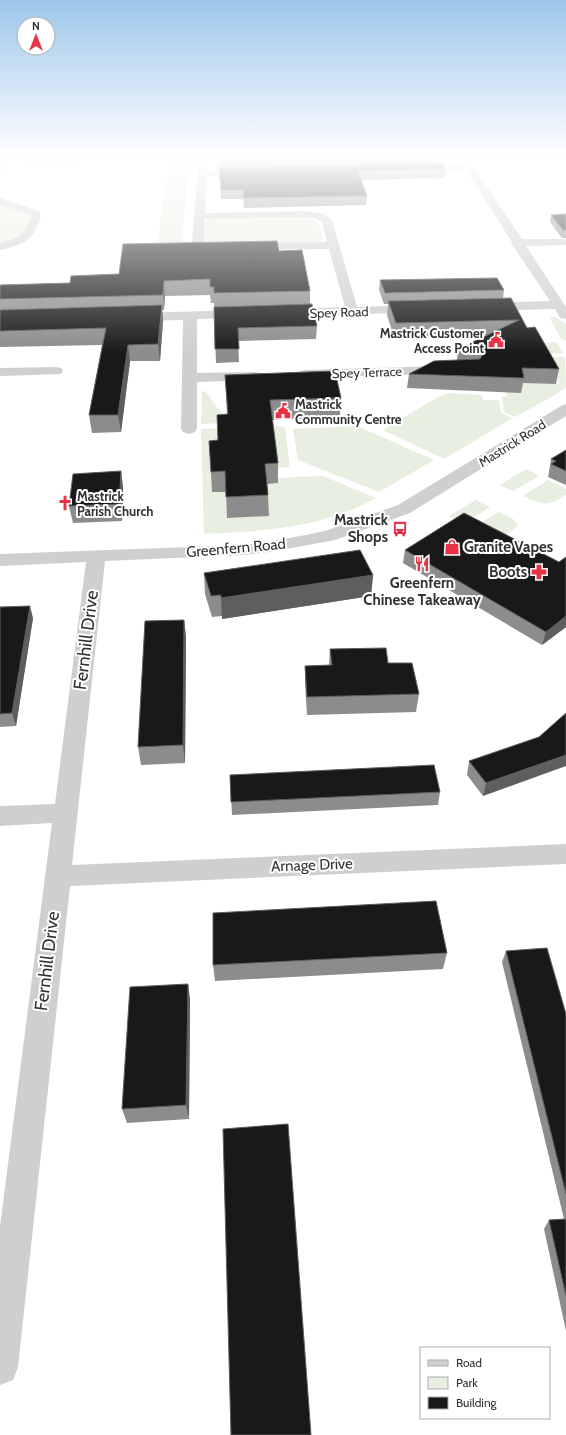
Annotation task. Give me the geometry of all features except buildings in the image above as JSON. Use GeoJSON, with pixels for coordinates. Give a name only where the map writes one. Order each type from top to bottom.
{"type":"FeatureCollection","features":[{"type":"Feature","properties":{"kind":"street"},"geometry":{"type":"LineString","coordinates":[[0,247],[26,238],[30,234],[34,221]]}},
{"type":"Feature","properties":{"kind":"street"},"geometry":{"type":"LineString","coordinates":[[199,221],[198,243],[204,247],[334,245]]}},
{"type":"Feature","properties":{"kind":"street"},"geometry":{"type":"LineString","coordinates":[[327,221],[352,311]]}},
{"type":"Feature","properties":{"kind":"street"},"geometry":{"type":"LineString","coordinates":[[503,221],[557,305],[566,316]]}},
{"type":"Feature","properties":{"kind":"street"},"geometry":{"type":"LineString","coordinates":[[517,243],[566,242]]}},
{"type":"Feature","properties":{"kind":"street"},"geometry":{"type":"LineString","coordinates":[[470,308],[557,305]]}},
{"type":"Feature","properties":{"kind":"street","name":"Spey Road"},"geometry":{"type":"LineString","coordinates":[[274,313],[430,309]]}},
{"type":"Feature","properties":{"kind":"street"},"geometry":{"type":"LineString","coordinates":[[118,318],[259,314]]}},
{"type":"Feature","properties":{"kind":"street"},"geometry":{"type":"LineString","coordinates":[[189,429],[190,316]]}},
{"type":"Feature","properties":{"kind":"street","name":"Spey Terrace"},"geometry":{"type":"LineString","coordinates":[[294,374],[457,369]]}},
{"type":"Feature","properties":{"kind":"street"},"geometry":{"type":"LineString","coordinates":[[0,372],[56,371]]}},
{"type":"Feature","properties":{"kind":"street"},"geometry":{"type":"LineString","coordinates":[[190,378],[270,375]]}},
{"type":"Feature","properties":{"kind":"street","name":"Mastrick Road"},"geometry":{"type":"LineString","coordinates":[[458,478],[566,409]]}},
{"type":"Feature","properties":{"kind":"street","name":"Greenfern Road"},"geometry":{"type":"LineString","coordinates":[[0,560],[244,550],[310,540],[360,526],[404,509],[458,478]]}},
{"type":"Feature","properties":{"kind":"street","name":"Fernhill Drive"},"geometry":{"type":"LineString","coordinates":[[0,1367],[96,556]]}},
{"type":"Feature","properties":{"kind":"street"},"geometry":{"type":"LineString","coordinates":[[0,816],[65,813]]}},
{"type":"Feature","properties":{"kind":"street","name":"Arnage Drive"},"geometry":{"type":"LineString","coordinates":[[57,876],[566,854]]}},
{"type":"Feature","properties":{"kind":"green space"},"geometry":{"type":"Polygon","coordinates":[[[0,221],[30,221],[24,235],[0,245],[0,221]]]}},
{"type":"Feature","properties":{"kind":"green space"},"geometry":{"type":"Polygon","coordinates":[[[161,221],[184,221],[182,244],[156,253],[161,221]]]}},
{"type":"Feature","properties":{"kind":"green space"},"geometry":{"type":"Polygon","coordinates":[[[206,221],[315,221],[319,224],[323,238],[321,241],[313,243],[208,244],[203,241],[204,223],[206,221]]]}},
{"type":"Feature","properties":{"kind":"green space"},"geometry":{"type":"Polygon","coordinates":[[[549,317],[556,317],[566,324],[566,340],[562,340],[549,317]]]}},
{"type":"Feature","properties":{"kind":"green space"},"geometry":{"type":"Polygon","coordinates":[[[556,342],[563,353],[544,354],[538,343],[556,342]]]}},
{"type":"Feature","properties":{"kind":"green space"},"geometry":{"type":"Polygon","coordinates":[[[565,357],[566,387],[555,395],[515,417],[504,412],[502,396],[507,397],[506,392],[521,393],[518,374],[532,383],[559,384],[555,366],[491,358],[565,357]]]}},
{"type":"Feature","properties":{"kind":"green space"},"geometry":{"type":"Polygon","coordinates":[[[202,391],[206,392],[222,414],[222,423],[201,424],[202,391]]]}},
{"type":"Feature","properties":{"kind":"green space"},"geometry":{"type":"Polygon","coordinates":[[[449,393],[482,395],[483,400],[499,400],[501,413],[513,418],[444,459],[383,430],[436,398],[449,393]]]}},
{"type":"Feature","properties":{"kind":"green space"},"geometry":{"type":"Polygon","coordinates":[[[279,426],[285,428],[290,467],[276,468],[219,461],[212,492],[226,492],[265,484],[277,478],[323,476],[376,498],[356,508],[314,522],[271,529],[204,534],[201,429],[279,426]]]}},
{"type":"Feature","properties":{"kind":"green space"},"geometry":{"type":"Polygon","coordinates":[[[357,426],[434,460],[379,492],[298,460],[293,429],[357,426]]]}},
{"type":"Feature","properties":{"kind":"green space"},"geometry":{"type":"Polygon","coordinates":[[[526,469],[539,476],[513,491],[500,485],[526,469]]]}},
{"type":"Feature","properties":{"kind":"green space"},"geometry":{"type":"Polygon","coordinates":[[[548,480],[566,489],[566,495],[549,503],[540,503],[523,496],[548,480]]]}},
{"type":"Feature","properties":{"kind":"green space"},"geometry":{"type":"Polygon","coordinates":[[[476,500],[490,507],[463,524],[449,516],[476,500]]]}},
{"type":"Feature","properties":{"kind":"green space"},"geometry":{"type":"Polygon","coordinates":[[[499,512],[513,519],[518,526],[500,539],[475,526],[499,512]]]}},
{"type":"Feature","properties":{"kind":"place","name":"Mastrick Customer Access Point"},"geometry":{"type":"Point","coordinates":[496,340]}},
{"type":"Feature","properties":{"kind":"place","name":"Mastrick Community Centre"},"geometry":{"type":"Point","coordinates":[283,411]}},
{"type":"Feature","properties":{"kind":"place","name":"Mastrick Parish Church"},"geometry":{"type":"Point","coordinates":[65,503]}},
{"type":"Feature","properties":{"kind":"place","name":"Mastrick Shops"},"geometry":{"type":"Point","coordinates":[400,529]}},
{"type":"Feature","properties":{"kind":"place","name":"Granite Vapes"},"geometry":{"type":"Point","coordinates":[452,547]}},
{"type":"Feature","properties":{"kind":"place","name":"Greenfern Chinese Takeaway"},"geometry":{"type":"Point","coordinates":[422,564]}},
{"type":"Feature","properties":{"kind":"place","name":"Boots"},"geometry":{"type":"Point","coordinates":[539,572]}}]}
